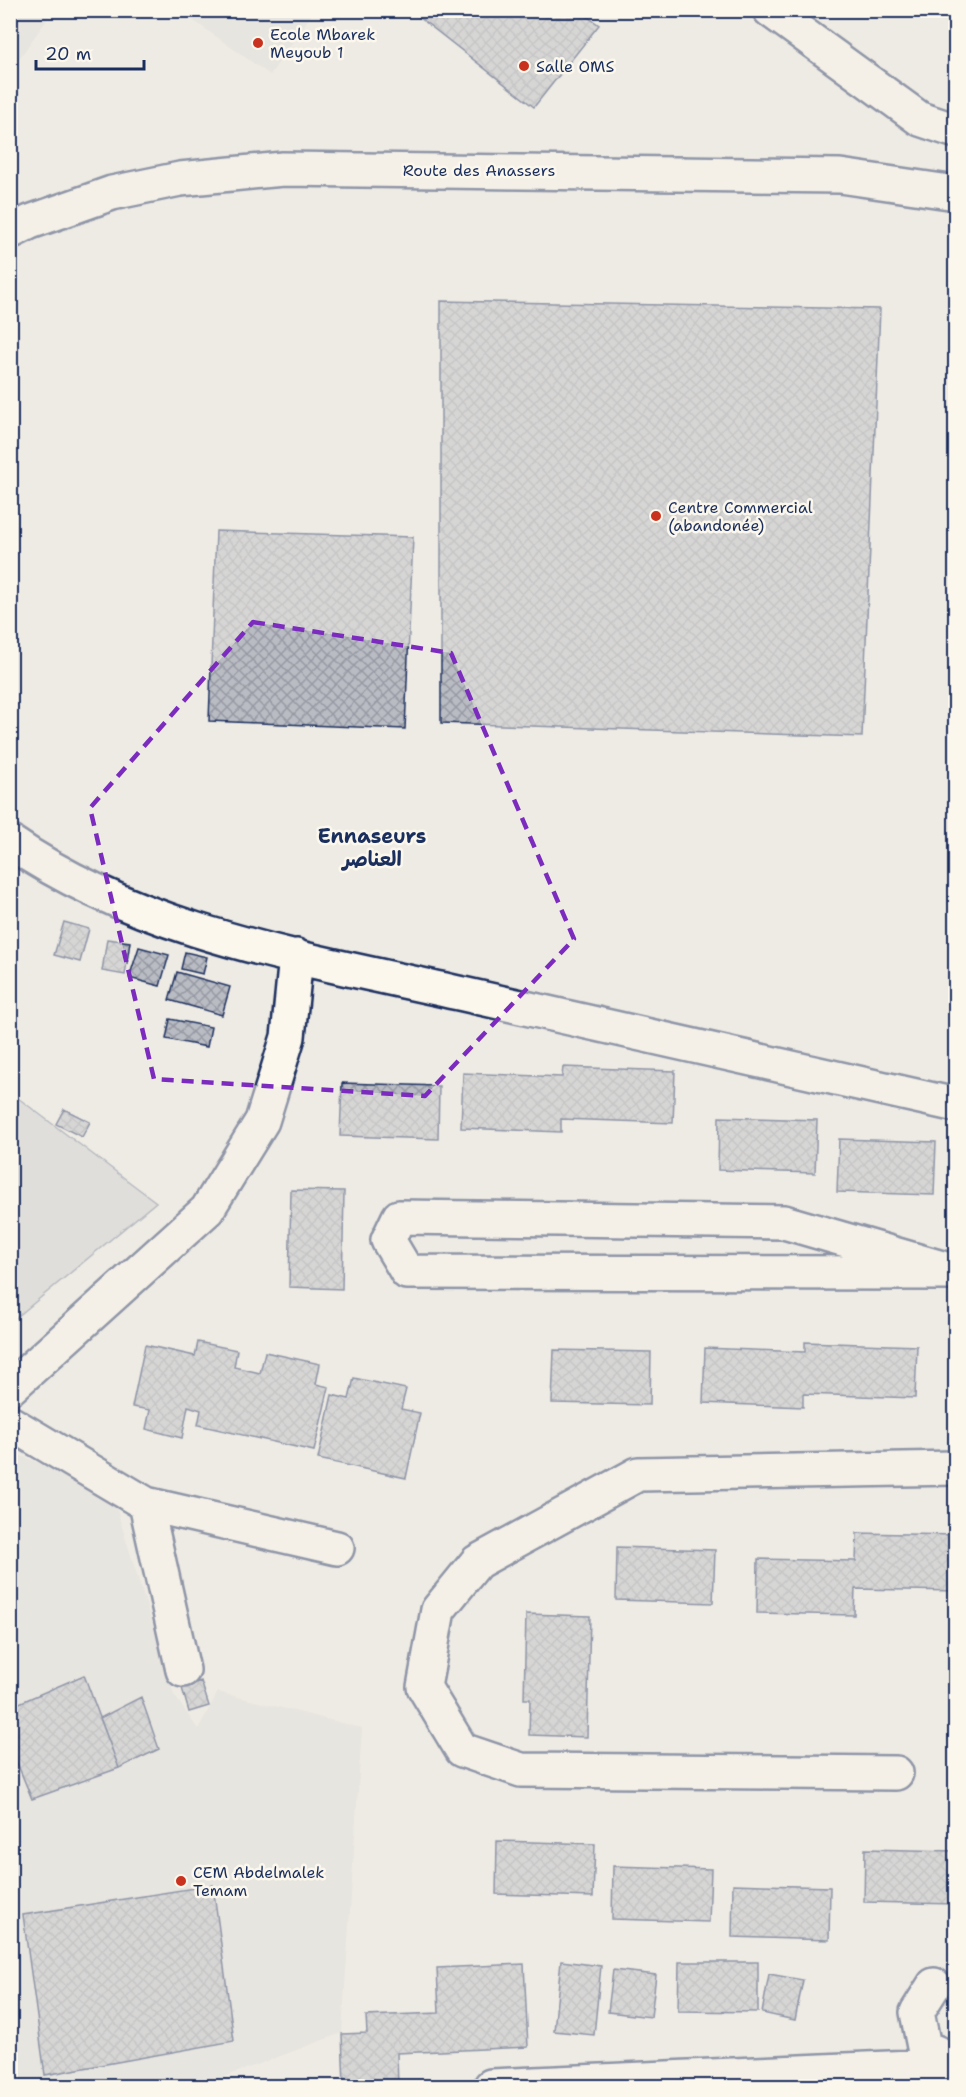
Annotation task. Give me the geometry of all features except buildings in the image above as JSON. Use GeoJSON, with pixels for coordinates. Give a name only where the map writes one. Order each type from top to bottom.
{"type":"FeatureCollection","features":[{"type":"Feature","properties":{"kind":"street"},"geometry":{"type":"LineString","coordinates":[[770,10],[920,119],[956,131]]}},
{"type":"Feature","properties":{"kind":"street","name":"Route des Anassers"},"geometry":{"type":"LineString","coordinates":[[17,227],[112,193],[180,179],[283,169],[840,176],[956,193]]}},
{"type":"Feature","properties":{"kind":"street"},"geometry":{"type":"LineString","coordinates":[[10,842],[50,870],[158,918],[296,956],[956,1105]]}},
{"type":"Feature","properties":{"kind":"street"},"geometry":{"type":"LineString","coordinates":[[10,1388],[207,1210],[262,1121],[288,1036],[296,956]]}},
{"type":"Feature","properties":{"kind":"street"},"geometry":{"type":"LineString","coordinates":[[399,1217],[784,1222],[956,1273],[407,1272],[388,1240],[399,1217]]}},
{"type":"Feature","properties":{"kind":"street"},"geometry":{"type":"LineString","coordinates":[[10,1423],[146,1504],[338,1548]]}},
{"type":"Feature","properties":{"kind":"street"},"geometry":{"type":"LineString","coordinates":[[896,1773],[521,1770],[462,1750],[424,1687],[438,1610],[477,1562],[638,1474],[956,1468]]}},
{"type":"Feature","properties":{"kind":"street"},"geometry":{"type":"LineString","coordinates":[[146,1504],[183,1670]]}},
{"type":"Feature","properties":{"kind":"street"},"geometry":{"type":"LineString","coordinates":[[934,1985],[916,2012],[924,2047],[956,2061]]}},
{"type":"Feature","properties":{"kind":"street"},"geometry":{"type":"LineString","coordinates":[[491,2086],[956,2066]]}},
{"type":"Feature","properties":{"kind":"highlighted area"},"geometry":{"type":"Polygon","coordinates":[[[253,622],[451,653],[574,939],[425,1096],[154,1079],[90,808],[253,622]]]}},
{"type":"Feature","properties":{"kind":"shaded area"},"geometry":{"type":"Polygon","coordinates":[[[10,11],[53,11],[11,70],[10,11]]]}},
{"type":"Feature","properties":{"kind":"shaded area","name":"Ecole Mbarek Meyoub 1"},"geometry":{"type":"Polygon","coordinates":[[[180,11],[314,11],[270,75],[180,11]]]}},
{"type":"Feature","properties":{"kind":"shaded area"},"geometry":{"type":"Polygon","coordinates":[[[10,1092],[156,1202],[11,1322],[10,1322],[10,1092]]]}},
{"type":"Feature","properties":{"kind":"shaded area","name":"CEM Abdelmalek Temam"},"geometry":{"type":"Polygon","coordinates":[[[10,1451],[112,1494],[174,1695],[198,1729],[218,1692],[362,1728],[342,2033],[200,2086],[11,2086],[10,1451]]]}},
{"type":"Feature","properties":{"kind":"place","name":"Ecole Mbarek Meyoub 1"},"geometry":{"type":"Point","coordinates":[258,43]}},
{"type":"Feature","properties":{"kind":"place","name":"Salle OMS"},"geometry":{"type":"Point","coordinates":[524,66]}},
{"type":"Feature","properties":{"kind":"place","name":"Centre Commercial (abandonée)"},"geometry":{"type":"Point","coordinates":[656,516]}},
{"type":"Feature","properties":{"kind":"place","name":"CEM Abdelmalek Temam"},"geometry":{"type":"Point","coordinates":[181,1881]}},
{"type":"Feature","properties":{"kind":"district","name":"Ennaseurs العناصر"},"geometry":{"type":"Point","coordinates":[372,848]}}]}
